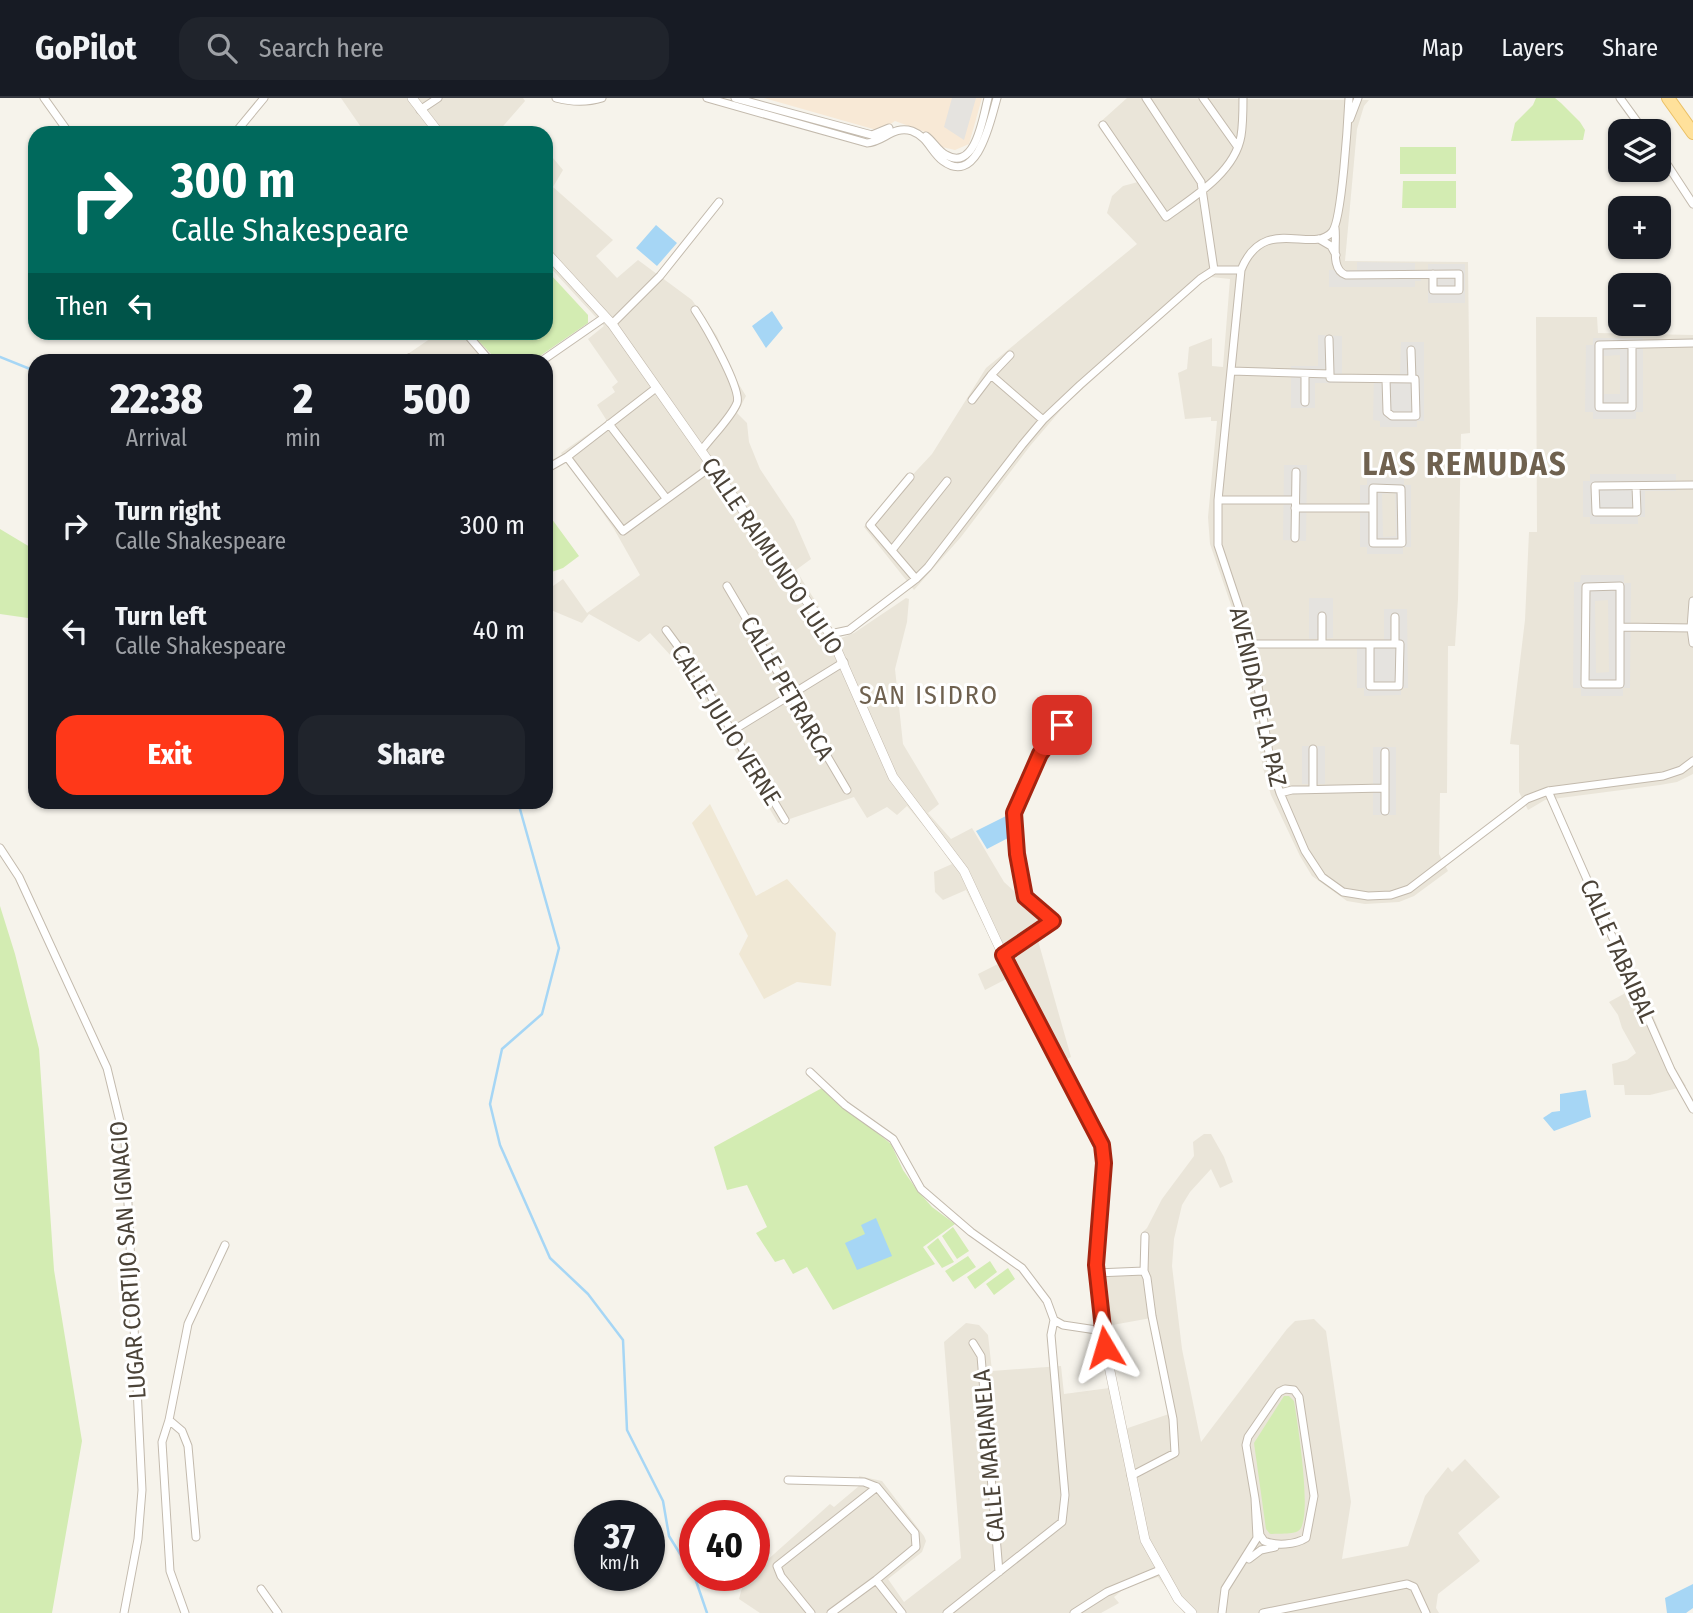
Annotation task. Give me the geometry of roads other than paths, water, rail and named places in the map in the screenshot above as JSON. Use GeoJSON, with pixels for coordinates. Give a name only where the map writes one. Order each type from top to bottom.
{"type":"FeatureCollection","features":[{"type":"Feature","properties":{"kind":"main road"},"geometry":{"type":"LineString","coordinates":[[1668,98],[1693,133]]}},
{"type":"Feature","properties":{"kind":"street"},"geometry":{"type":"LineString","coordinates":[[44,98],[64,126]]}},
{"type":"Feature","properties":{"kind":"street"},"geometry":{"type":"LineString","coordinates":[[241,126],[264,98]]}},
{"type":"Feature","properties":{"kind":"street"},"geometry":{"type":"LineString","coordinates":[[412,98],[433,126]]}},
{"type":"Feature","properties":{"kind":"street"},"geometry":{"type":"LineString","coordinates":[[420,110],[438,98]]}},
{"type":"Feature","properties":{"kind":"street"},"geometry":{"type":"LineString","coordinates":[[556,98],[580,102],[602,98]]}},
{"type":"Feature","properties":{"kind":"street"},"geometry":{"type":"LineString","coordinates":[[707,98],[867,143],[876,142],[897,130],[912,131],[927,140],[945,163],[957,166],[968,162],[980,151],[997,98]]}},
{"type":"Feature","properties":{"kind":"street"},"geometry":{"type":"LineString","coordinates":[[735,98],[872,135],[897,126],[912,128],[929,138],[943,153],[955,157],[966,155],[974,148],[988,98]]}},
{"type":"Feature","properties":{"kind":"street"},"geometry":{"type":"LineString","coordinates":[[1146,98],[1201,182],[1214,270]]}},
{"type":"Feature","properties":{"kind":"street"},"geometry":{"type":"LineString","coordinates":[[1203,98],[1237,146]]}},
{"type":"Feature","properties":{"kind":"street"},"geometry":{"type":"LineString","coordinates":[[1103,125],[1166,218],[1202,191],[1233,158],[1241,139],[1243,98]]}},
{"type":"Feature","properties":{"kind":"street"},"geometry":{"type":"LineString","coordinates":[[1349,98],[1335,228],[1336,267],[1340,273],[1346,275],[1433,274]]}},
{"type":"Feature","properties":{"kind":"street"},"geometry":{"type":"LineString","coordinates":[[1347,126],[1358,98]]}},
{"type":"Feature","properties":{"kind":"street"},"geometry":{"type":"LineString","coordinates":[[1620,98],[1635,119]]}},
{"type":"Feature","properties":{"kind":"street"},"geometry":{"type":"LineString","coordinates":[[1671,170],[1693,204]]}},
{"type":"Feature","properties":{"kind":"street"},"geometry":{"type":"LineString","coordinates":[[553,354],[608,320],[660,276],[719,202]]}},
{"type":"Feature","properties":{"kind":"street"},"geometry":{"type":"LineString","coordinates":[[830,634],[849,630],[916,579],[1044,420],[1136,333],[1214,270],[1241,270],[1245,260],[1259,244],[1272,239],[1319,239],[1331,234],[1335,228]]}},
{"type":"Feature","properties":{"kind":"street"},"geometry":{"type":"LineString","coordinates":[[1319,239],[1331,246],[1336,256]]}},
{"type":"Feature","properties":{"kind":"street","name":"CALLE RAIMUNDO LULIO"},"geometry":{"type":"LineString","coordinates":[[553,260],[608,320],[830,634],[893,777],[964,871],[1003,955],[1102,1145],[1104,1163],[1096,1273],[1103,1331],[1145,1540],[1178,1599],[1192,1613]]}},
{"type":"Feature","properties":{"kind":"street","name":"AVENIDA DE LA PAZ"},"geometry":{"type":"LineString","coordinates":[[1241,270],[1218,500],[1218,545],[1251,644],[1271,765],[1305,851],[1322,877],[1343,892],[1391,895],[1409,889],[1527,799],[1548,791],[1663,776],[1681,770],[1693,761]]}},
{"type":"Feature","properties":{"kind":"street"},"geometry":{"type":"LineString","coordinates":[[695,310],[714,339],[739,395],[736,405],[701,451]]}},
{"type":"Feature","properties":{"kind":"street"},"geometry":{"type":"LineString","coordinates":[[1329,339],[1330,378],[1412,379]]}},
{"type":"Feature","properties":{"kind":"street"},"geometry":{"type":"LineString","coordinates":[[472,340],[484,354]]}},
{"type":"Feature","properties":{"kind":"street"},"geometry":{"type":"LineString","coordinates":[[1632,345],[1632,407],[1599,407],[1599,345],[1693,344]]}},
{"type":"Feature","properties":{"kind":"street"},"geometry":{"type":"LineString","coordinates":[[1386,379],[1387,412],[1392,416],[1416,416],[1411,350]]}},
{"type":"Feature","properties":{"kind":"street"},"geometry":{"type":"LineString","coordinates":[[972,400],[1010,355]]}},
{"type":"Feature","properties":{"kind":"street"},"geometry":{"type":"LineString","coordinates":[[1231,371],[1330,374]]}},
{"type":"Feature","properties":{"kind":"street"},"geometry":{"type":"LineString","coordinates":[[1305,374],[1305,402]]}},
{"type":"Feature","properties":{"kind":"street"},"geometry":{"type":"LineString","coordinates":[[991,375],[1044,420]]}},
{"type":"Feature","properties":{"kind":"street"},"geometry":{"type":"LineString","coordinates":[[553,465],[656,388]]}},
{"type":"Feature","properties":{"kind":"street"},"geometry":{"type":"LineString","coordinates":[[609,424],[666,498]]}},
{"type":"Feature","properties":{"kind":"street"},"geometry":{"type":"LineString","coordinates":[[567,457],[623,531],[712,466]]}},
{"type":"Feature","properties":{"kind":"street"},"geometry":{"type":"LineString","coordinates":[[1295,538],[1296,472]]}},
{"type":"Feature","properties":{"kind":"street"},"geometry":{"type":"LineString","coordinates":[[910,477],[870,525],[916,579]]}},
{"type":"Feature","properties":{"kind":"street"},"geometry":{"type":"LineString","coordinates":[[892,550],[947,481]]}},
{"type":"Feature","properties":{"kind":"street"},"geometry":{"type":"LineString","coordinates":[[1636,486],[1637,512],[1595,512],[1595,486],[1693,485]]}},
{"type":"Feature","properties":{"kind":"street"},"geometry":{"type":"LineString","coordinates":[[1373,488],[1401,489],[1402,543],[1373,543],[1373,508],[1373,488]]}},
{"type":"Feature","properties":{"kind":"street"},"geometry":{"type":"LineString","coordinates":[[1218,500],[1373,508]]}},
{"type":"Feature","properties":{"kind":"street","name":"CALLE PETRARCA"},"geometry":{"type":"LineString","coordinates":[[727,586],[847,790]]}},
{"type":"Feature","properties":{"kind":"street"},"geometry":{"type":"LineString","coordinates":[[1586,586],[1620,586],[1620,627],[1620,684],[1585,684],[1586,586]]}},
{"type":"Feature","properties":{"kind":"street"},"geometry":{"type":"LineString","coordinates":[[1693,601],[1693,643]]}},
{"type":"Feature","properties":{"kind":"street"},"geometry":{"type":"LineString","coordinates":[[1322,616],[1322,644]]}},
{"type":"Feature","properties":{"kind":"street"},"geometry":{"type":"LineString","coordinates":[[1395,617],[1395,644]]}},
{"type":"Feature","properties":{"kind":"street"},"geometry":{"type":"LineString","coordinates":[[1620,627],[1692,628]]}},
{"type":"Feature","properties":{"kind":"street","name":"CALLE JULIO VERNE"},"geometry":{"type":"LineString","coordinates":[[666,630],[694,668],[785,820]]}},
{"type":"Feature","properties":{"kind":"street"},"geometry":{"type":"LineString","coordinates":[[1251,644],[1322,644],[1370,644],[1399,644],[1399,686],[1370,686],[1370,644]]}},
{"type":"Feature","properties":{"kind":"street"},"geometry":{"type":"LineString","coordinates":[[732,731],[844,662]]}},
{"type":"Feature","properties":{"kind":"street"},"geometry":{"type":"LineString","coordinates":[[1003,955],[1053,921],[1025,897],[1017,854],[1014,813],[1040,754],[1062,725]]}},
{"type":"Feature","properties":{"kind":"street"},"geometry":{"type":"LineString","coordinates":[[1313,749],[1313,789]]}},
{"type":"Feature","properties":{"kind":"street"},"geometry":{"type":"LineString","coordinates":[[1385,752],[1385,811]]}},
{"type":"Feature","properties":{"kind":"street"},"geometry":{"type":"LineString","coordinates":[[1280,793],[1313,789],[1385,788]]}},
{"type":"Feature","properties":{"kind":"street","name":"CALLE TABAIBAL"},"geometry":{"type":"LineString","coordinates":[[1548,791],[1671,1070],[1693,1109]]}},
{"type":"Feature","properties":{"kind":"street","name":"LUGAR CORTIJO SAN IGNACIO"},"geometry":{"type":"LineString","coordinates":[[0,848],[19,877],[107,1069],[125,1142],[142,1490],[138,1539],[124,1613]]}},
{"type":"Feature","properties":{"kind":"street"},"geometry":{"type":"LineString","coordinates":[[810,1072],[845,1105],[893,1139],[921,1189],[971,1232],[1022,1268],[1047,1301],[1054,1320],[1051,1335],[1065,1495],[1062,1522],[947,1613]]}},
{"type":"Feature","properties":{"kind":"street"},"geometry":{"type":"LineString","coordinates":[[1131,1476],[1175,1453],[1173,1419],[1144,1271],[1145,1236]]}},
{"type":"Feature","properties":{"kind":"street"},"geometry":{"type":"LineString","coordinates":[[185,1613],[170,1571],[162,1442],[169,1420],[188,1324],[225,1245]]}},
{"type":"Feature","properties":{"kind":"street"},"geometry":{"type":"LineString","coordinates":[[1096,1273],[1144,1271]]}},
{"type":"Feature","properties":{"kind":"street"},"geometry":{"type":"LineString","coordinates":[[1054,1320],[1063,1325],[1103,1331]]}},
{"type":"Feature","properties":{"kind":"street","name":"CALLE MARIANELA"},"geometry":{"type":"LineString","coordinates":[[973,1343],[981,1356],[999,1572]]}},
{"type":"Feature","properties":{"kind":"street"},"geometry":{"type":"LineString","coordinates":[[1234,1575],[1254,1554],[1264,1549],[1304,1541],[1308,1535],[1314,1496],[1299,1397],[1294,1390],[1285,1389],[1279,1392],[1248,1437],[1246,1445],[1261,1535],[1264,1541],[1273,1544],[1288,1544]]}},
{"type":"Feature","properties":{"kind":"street"},"geometry":{"type":"LineString","coordinates":[[169,1420],[182,1431],[188,1447],[196,1537]]}},
{"type":"Feature","properties":{"kind":"street"},"geometry":{"type":"LineString","coordinates":[[788,1480],[864,1482],[877,1487],[915,1533],[916,1547],[831,1613]]}},
{"type":"Feature","properties":{"kind":"street"},"geometry":{"type":"LineString","coordinates":[[811,1613],[781,1576],[777,1566],[877,1487]]}},
{"type":"Feature","properties":{"kind":"street"},"geometry":{"type":"LineString","coordinates":[[1223,1613],[1225,1589],[1256,1542],[1255,1498]]}},
{"type":"Feature","properties":{"kind":"street"},"geometry":{"type":"LineString","coordinates":[[1074,1613],[1107,1592],[1160,1570]]}},
{"type":"Feature","properties":{"kind":"street"},"geometry":{"type":"LineString","coordinates":[[876,1580],[902,1613]]}},
{"type":"Feature","properties":{"kind":"street"},"geometry":{"type":"LineString","coordinates":[[1263,1613],[1407,1584],[1414,1587],[1426,1613]]}},
{"type":"Feature","properties":{"kind":"street"},"geometry":{"type":"LineString","coordinates":[[261,1589],[278,1613]]}},
{"type":"Feature","properties":{"kind":"water"},"geometry":{"type":"Polygon","coordinates":[[[656,225],[677,243],[657,266],[636,248],[656,225]]]}},
{"type":"Feature","properties":{"kind":"water"},"geometry":{"type":"Polygon","coordinates":[[[772,311],[783,328],[766,348],[752,326],[772,311]]]}},
{"type":"Feature","properties":{"kind":"water"},"geometry":{"type":"Polygon","coordinates":[[[1008,815],[1010,837],[987,849],[976,831],[1008,815]]]}},
{"type":"Feature","properties":{"kind":"water"},"geometry":{"type":"Polygon","coordinates":[[[1586,1090],[1591,1117],[1554,1131],[1543,1118],[1552,1112],[1560,1111],[1560,1094],[1586,1090]]]}},
{"type":"Feature","properties":{"kind":"water"},"geometry":{"type":"Polygon","coordinates":[[[876,1218],[892,1256],[857,1270],[845,1243],[865,1234],[861,1225],[876,1218]]]}},
{"type":"Feature","properties":{"kind":"water"},"geometry":{"type":"Polygon","coordinates":[[[1693,1584],[1693,1608],[1686,1613],[1667,1613],[1665,1598],[1693,1584]]]}},
{"type":"Feature","properties":{"kind":"waterway"},"geometry":{"type":"LineString","coordinates":[[0,357],[28,368]]}},
{"type":"Feature","properties":{"kind":"waterway"},"geometry":{"type":"LineString","coordinates":[[520,809],[559,948],[542,1014],[502,1049],[490,1104],[500,1145],[550,1258],[588,1294],[623,1340],[627,1430],[663,1501],[669,1536],[695,1578],[707,1613]]}},
{"type":"Feature","properties":{"kind":"district","name":"LAS REMUDAS"},"geometry":{"type":"Point","coordinates":[1465,464]}},
{"type":"Feature","properties":{"kind":"district","name":"SAN ISIDRO"},"geometry":{"type":"Point","coordinates":[929,695]}}]}
